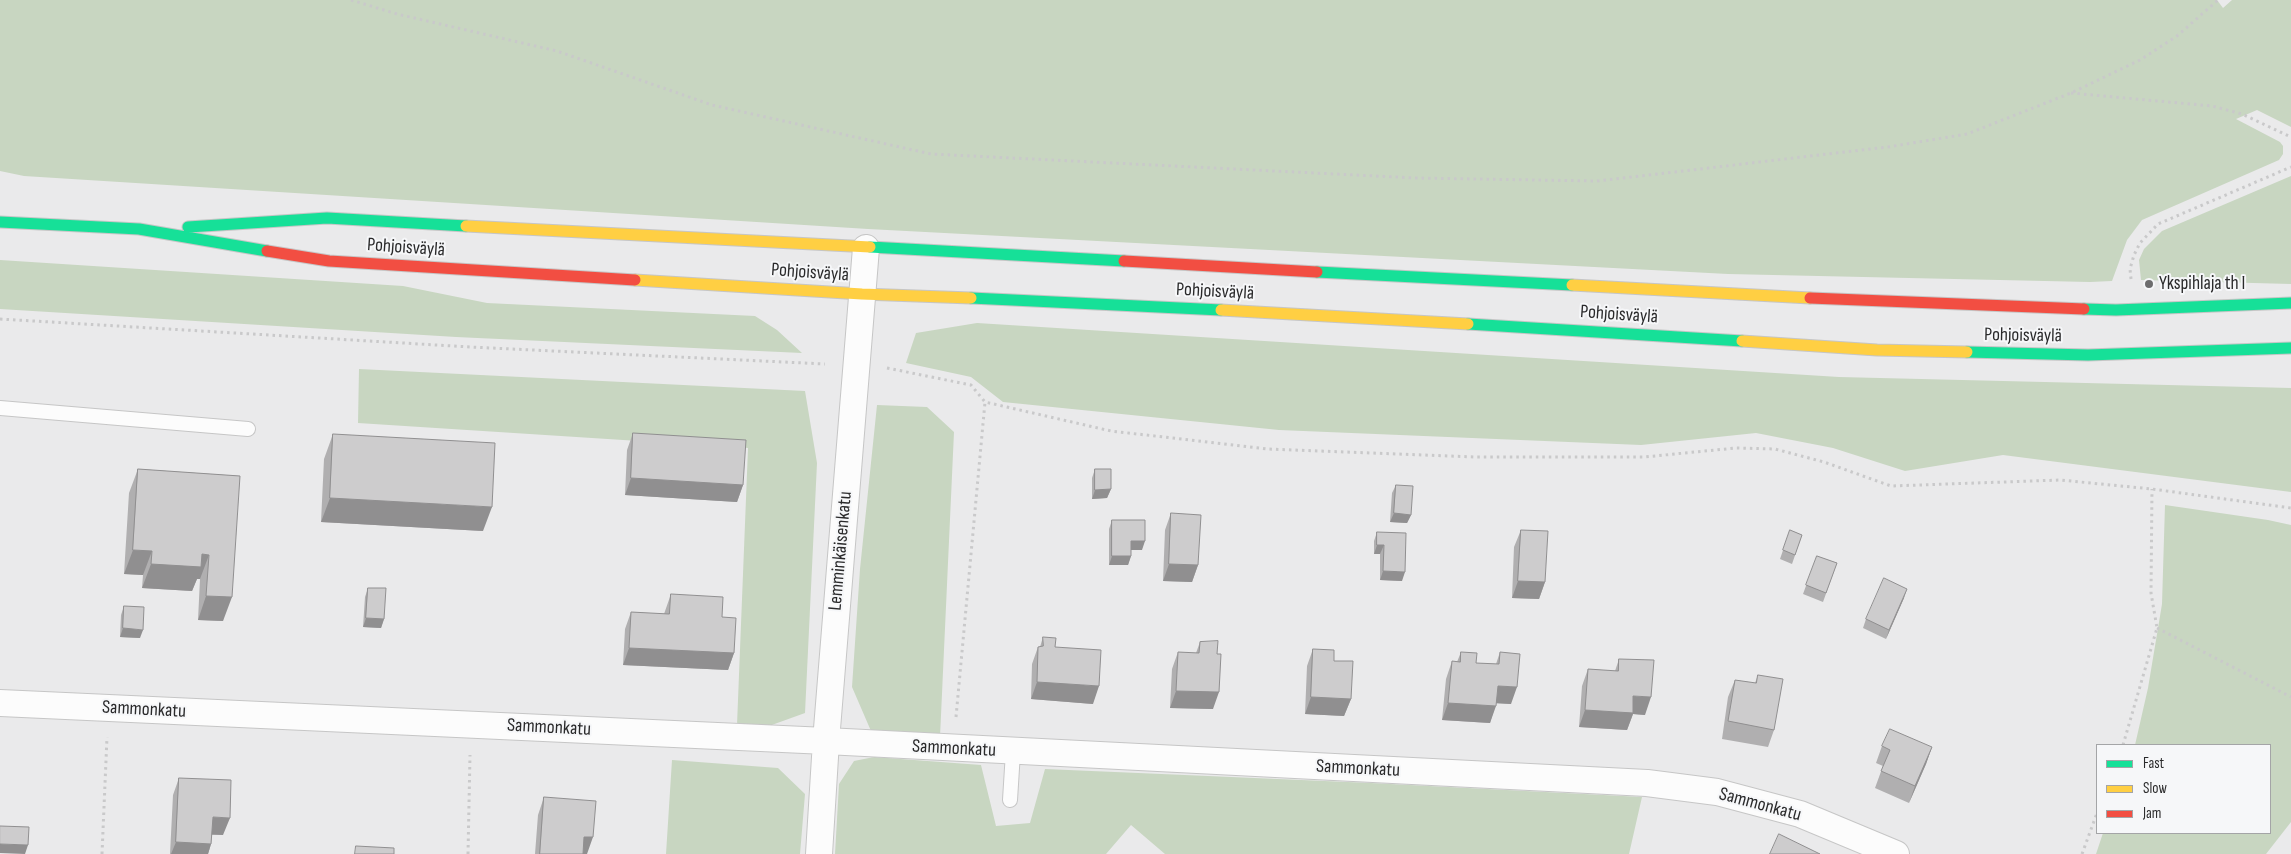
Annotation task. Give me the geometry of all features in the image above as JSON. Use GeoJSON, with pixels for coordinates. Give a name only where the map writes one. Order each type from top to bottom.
{"type":"FeatureCollection","features":[{"type":"Feature","properties":{"kind":"main road","name":"Pohjoisväylä"},"geometry":{"type":"LineString","coordinates":[[0,222],[139,229],[327,218],[1915,304],[2133,310],[2291,303]]}},
{"type":"Feature","properties":{"kind":"main road","name":"Pohjoisväylä"},"geometry":{"type":"LineString","coordinates":[[139,229],[329,261],[862,294],[1078,303],[1562,329],[1877,350],[2088,355],[2291,348]]}},
{"type":"Feature","properties":{"kind":"street","name":"Lemminkäisenkatu"},"geometry":{"type":"LineString","coordinates":[[819,854],[826,741],[866,248]]}},
{"type":"Feature","properties":{"kind":"street","name":"Sammonkatu"},"geometry":{"type":"LineString","coordinates":[[0,703],[826,741],[1646,783],[1717,792],[1800,814],[1896,854]]}},
{"type":"Feature","properties":{"kind":"lane"},"geometry":{"type":"LineString","coordinates":[[0,408],[248,429]]}},
{"type":"Feature","properties":{"kind":"lane"},"geometry":{"type":"LineString","coordinates":[[1010,800],[1013,752]]}},
{"type":"Feature","properties":{"kind":"path"},"geometry":{"type":"LineString","coordinates":[[351,0],[397,14],[557,51],[712,105],[931,154],[1228,167],[1416,178],[1597,181],[1888,147],[1967,134],[2071,93],[2140,60],[2177,36],[2218,0]]}},
{"type":"Feature","properties":{"kind":"path"},"geometry":{"type":"LineString","coordinates":[[2071,93],[2212,106],[2242,114],[2291,137]]}},
{"type":"Feature","properties":{"kind":"path"},"geometry":{"type":"LineString","coordinates":[[2133,310],[2130,269],[2134,255],[2140,243],[2158,224],[2291,167]]}},
{"type":"Feature","properties":{"kind":"path"},"geometry":{"type":"LineString","coordinates":[[0,319],[470,347],[801,363]]}},
{"type":"Feature","properties":{"kind":"path"},"geometry":{"type":"LineString","coordinates":[[896,368],[970,385],[985,402],[1111,430],[1268,449],[1475,457],[1644,457],[1736,448],[1775,449],[1824,462],[1891,486],[2060,480],[2152,489],[2291,508]]}},
{"type":"Feature","properties":{"kind":"path"},"geometry":{"type":"LineString","coordinates":[[953,749],[985,402]]}},
{"type":"Feature","properties":{"kind":"path"},"geometry":{"type":"LineString","coordinates":[[2123,744],[2157,628],[2151,593],[2152,489]]}},
{"type":"Feature","properties":{"kind":"path"},"geometry":{"type":"LineString","coordinates":[[2157,628],[2291,697]]}},
{"type":"Feature","properties":{"kind":"path"},"geometry":{"type":"LineString","coordinates":[[102,854],[108,708]]}},
{"type":"Feature","properties":{"kind":"path"},"geometry":{"type":"LineString","coordinates":[[468,854],[471,725]]}},
{"type":"Feature","properties":{"kind":"path"},"geometry":{"type":"LineString","coordinates":[[2082,854],[2096,816]]}},
{"type":"Feature","properties":{"kind":"green space"},"geometry":{"type":"Polygon","coordinates":[[[0,0],[2217,0],[2223,8],[2232,0],[2291,0],[2291,127],[2257,110],[2236,119],[2280,142],[2283,146],[2283,154],[2279,160],[2142,220],[2127,240],[2112,281],[1728,274],[868,229],[24,176],[0,171],[0,0]]]}},
{"type":"Feature","properties":{"kind":"green space"},"geometry":{"type":"Polygon","coordinates":[[[2291,176],[2291,284],[2141,280],[2139,260],[2144,249],[2162,231],[2291,176]]]}},
{"type":"Feature","properties":{"kind":"green space"},"geometry":{"type":"Polygon","coordinates":[[[0,260],[403,286],[487,303],[755,316],[777,330],[802,353],[456,337],[0,309],[0,260]]]}},
{"type":"Feature","properties":{"kind":"green space"},"geometry":{"type":"Polygon","coordinates":[[[977,323],[1839,377],[2291,388],[2291,492],[2003,455],[1905,471],[1833,448],[1756,433],[1641,445],[1279,430],[1003,402],[971,377],[906,363],[916,333],[977,323]]]}},
{"type":"Feature","properties":{"kind":"green space"},"geometry":{"type":"Polygon","coordinates":[[[359,369],[805,391],[817,463],[805,713],[769,726],[737,725],[748,448],[358,423],[359,369]]]}},
{"type":"Feature","properties":{"kind":"green space"},"geometry":{"type":"Polygon","coordinates":[[[877,405],[927,407],[954,432],[940,737],[871,731],[852,687],[860,569],[877,405]]]}},
{"type":"Feature","properties":{"kind":"green space"},"geometry":{"type":"Polygon","coordinates":[[[2165,505],[2291,525],[2291,822],[2266,854],[2096,854],[2103,834],[2271,834],[2271,744],[2135,744],[2148,688],[2162,604],[2165,505]]]}},
{"type":"Feature","properties":{"kind":"green space"},"geometry":{"type":"Polygon","coordinates":[[[874,757],[981,765],[996,826],[1030,823],[1045,769],[1642,797],[1629,854],[1165,854],[1131,825],[1106,854],[835,854],[839,784],[854,761],[874,757]]]}},
{"type":"Feature","properties":{"kind":"green space"},"geometry":{"type":"Polygon","coordinates":[[[672,760],[778,768],[805,794],[800,854],[666,854],[672,760]]]}},
{"type":"Feature","properties":{"kind":"building"},"geometry":{"type":"Polygon","coordinates":[[[633,433],[746,440],[743,485],[631,478],[633,433]]]}},
{"type":"Feature","properties":{"kind":"building"},"geometry":{"type":"Polygon","coordinates":[[[333,434],[495,443],[492,507],[330,498],[333,434]]]}},
{"type":"Feature","properties":{"kind":"building"},"geometry":{"type":"Polygon","coordinates":[[[138,469],[240,476],[232,597],[206,596],[209,555],[202,554],[201,567],[151,564],[152,551],[133,550],[138,469]]]}},
{"type":"Feature","properties":{"kind":"building"},"geometry":{"type":"Polygon","coordinates":[[[1095,469],[1111,469],[1111,489],[1095,490],[1095,469]]]}},
{"type":"Feature","properties":{"kind":"building"},"geometry":{"type":"Polygon","coordinates":[[[1396,485],[1413,486],[1411,515],[1394,513],[1396,485]]]}},
{"type":"Feature","properties":{"kind":"building"},"geometry":{"type":"Polygon","coordinates":[[[1171,513],[1201,515],[1198,565],[1169,564],[1171,513]]]}},
{"type":"Feature","properties":{"kind":"building"},"geometry":{"type":"Polygon","coordinates":[[[1112,520],[1145,520],[1145,541],[1131,541],[1131,556],[1112,556],[1112,520]]]}},
{"type":"Feature","properties":{"kind":"building"},"geometry":{"type":"Polygon","coordinates":[[[1521,530],[1548,531],[1545,582],[1518,581],[1521,530]]]}},
{"type":"Feature","properties":{"kind":"building"},"geometry":{"type":"Polygon","coordinates":[[[1790,530],[1802,535],[1795,555],[1783,550],[1790,530]]]}},
{"type":"Feature","properties":{"kind":"building"},"geometry":{"type":"Polygon","coordinates":[[[1377,532],[1406,533],[1405,572],[1383,571],[1384,545],[1377,545],[1377,532]]]}},
{"type":"Feature","properties":{"kind":"building"},"geometry":{"type":"Polygon","coordinates":[[[1817,556],[1837,563],[1826,593],[1806,585],[1817,556]]]}},
{"type":"Feature","properties":{"kind":"building"},"geometry":{"type":"Polygon","coordinates":[[[1884,578],[1907,589],[1889,630],[1866,619],[1884,578]]]}},
{"type":"Feature","properties":{"kind":"building"},"geometry":{"type":"Polygon","coordinates":[[[368,588],[386,588],[384,619],[366,618],[368,588]]]}},
{"type":"Feature","properties":{"kind":"building"},"geometry":{"type":"Polygon","coordinates":[[[671,594],[723,597],[722,617],[736,618],[734,653],[629,648],[631,612],[669,614],[671,594]]]}},
{"type":"Feature","properties":{"kind":"building"},"geometry":{"type":"Polygon","coordinates":[[[124,606],[144,607],[143,630],[123,628],[124,606]]]}},
{"type":"Feature","properties":{"kind":"building"},"geometry":{"type":"Polygon","coordinates":[[[1043,637],[1056,638],[1055,647],[1101,650],[1099,686],[1037,682],[1038,647],[1043,646],[1043,637]]]}},
{"type":"Feature","properties":{"kind":"building"},"geometry":{"type":"Polygon","coordinates":[[[1218,641],[1217,654],[1221,654],[1219,692],[1176,691],[1178,652],[1199,653],[1200,642],[1218,641]]]}},
{"type":"Feature","properties":{"kind":"building"},"geometry":{"type":"Polygon","coordinates":[[[1313,649],[1334,650],[1334,661],[1353,661],[1351,699],[1311,697],[1313,649]]]}},
{"type":"Feature","properties":{"kind":"building"},"geometry":{"type":"Polygon","coordinates":[[[1461,652],[1477,653],[1476,663],[1499,664],[1500,652],[1520,654],[1517,687],[1498,686],[1496,706],[1448,703],[1452,661],[1460,662],[1461,652]]]}},
{"type":"Feature","properties":{"kind":"building"},"geometry":{"type":"Polygon","coordinates":[[[1619,659],[1654,660],[1651,697],[1633,696],[1633,713],[1585,710],[1588,669],[1618,671],[1619,659]]]}},
{"type":"Feature","properties":{"kind":"building"},"geometry":{"type":"Polygon","coordinates":[[[1758,675],[1783,679],[1774,730],[1728,721],[1735,680],[1756,683],[1758,675]]]}},
{"type":"Feature","properties":{"kind":"building"},"geometry":{"type":"Polygon","coordinates":[[[1890,729],[1932,747],[1915,786],[1881,771],[1890,750],[1882,746],[1890,729]]]}},
{"type":"Feature","properties":{"kind":"building"},"geometry":{"type":"Polygon","coordinates":[[[179,778],[231,780],[230,818],[213,817],[211,844],[176,842],[179,778]]]}},
{"type":"Feature","properties":{"kind":"building"},"geometry":{"type":"Polygon","coordinates":[[[544,797],[596,801],[593,837],[584,837],[583,854],[540,854],[544,797]]]}},
{"type":"Feature","properties":{"kind":"building"},"geometry":{"type":"Polygon","coordinates":[[[0,826],[29,827],[28,845],[0,844],[0,826]]]}},
{"type":"Feature","properties":{"kind":"building"},"geometry":{"type":"Polygon","coordinates":[[[1779,834],[1820,854],[1770,854],[1779,834]]]}},
{"type":"Feature","properties":{"kind":"building"},"geometry":{"type":"Polygon","coordinates":[[[356,846],[394,848],[394,854],[355,854],[356,846]]]}},
{"type":"Feature","properties":{"kind":"traffic: fast"},"geometry":{"type":"LineString","coordinates":[[188,227],[327,218],[466,226]]}},
{"type":"Feature","properties":{"kind":"traffic: fast"},"geometry":{"type":"LineString","coordinates":[[0,222],[139,229],[267,251]]}},
{"type":"Feature","properties":{"kind":"traffic: fast"},"geometry":{"type":"LineString","coordinates":[[870,247],[1124,261]]}},
{"type":"Feature","properties":{"kind":"traffic: fast"},"geometry":{"type":"LineString","coordinates":[[1317,272],[1572,285]]}},
{"type":"Feature","properties":{"kind":"traffic: fast"},"geometry":{"type":"LineString","coordinates":[[971,298],[1221,310]]}},
{"type":"Feature","properties":{"kind":"traffic: fast"},"geometry":{"type":"LineString","coordinates":[[2084,309],[2116,310],[2291,303]]}},
{"type":"Feature","properties":{"kind":"traffic: fast"},"geometry":{"type":"LineString","coordinates":[[1468,324],[1742,341]]}},
{"type":"Feature","properties":{"kind":"traffic: fast"},"geometry":{"type":"LineString","coordinates":[[1967,352],[2088,355],[2291,348]]}},
{"type":"Feature","properties":{"kind":"traffic: slow"},"geometry":{"type":"LineString","coordinates":[[466,226],[870,247]]}},
{"type":"Feature","properties":{"kind":"traffic: slow"},"geometry":{"type":"LineString","coordinates":[[635,280],[862,294],[971,298]]}},
{"type":"Feature","properties":{"kind":"traffic: slow"},"geometry":{"type":"LineString","coordinates":[[1572,285],[1810,298]]}},
{"type":"Feature","properties":{"kind":"traffic: slow"},"geometry":{"type":"LineString","coordinates":[[1221,310],[1468,324]]}},
{"type":"Feature","properties":{"kind":"traffic: slow"},"geometry":{"type":"LineString","coordinates":[[1742,341],[1877,350],[1967,352]]}},
{"type":"Feature","properties":{"kind":"traffic: jam"},"geometry":{"type":"LineString","coordinates":[[267,251],[329,261],[635,280]]}},
{"type":"Feature","properties":{"kind":"traffic: jam"},"geometry":{"type":"LineString","coordinates":[[1124,261],[1317,272]]}},
{"type":"Feature","properties":{"kind":"traffic: jam"},"geometry":{"type":"LineString","coordinates":[[1810,298],[2084,309]]}},
{"type":"Feature","properties":{"kind":"place","name":"Ykspihlaja th I"},"geometry":{"type":"Point","coordinates":[2149,284]}}]}
